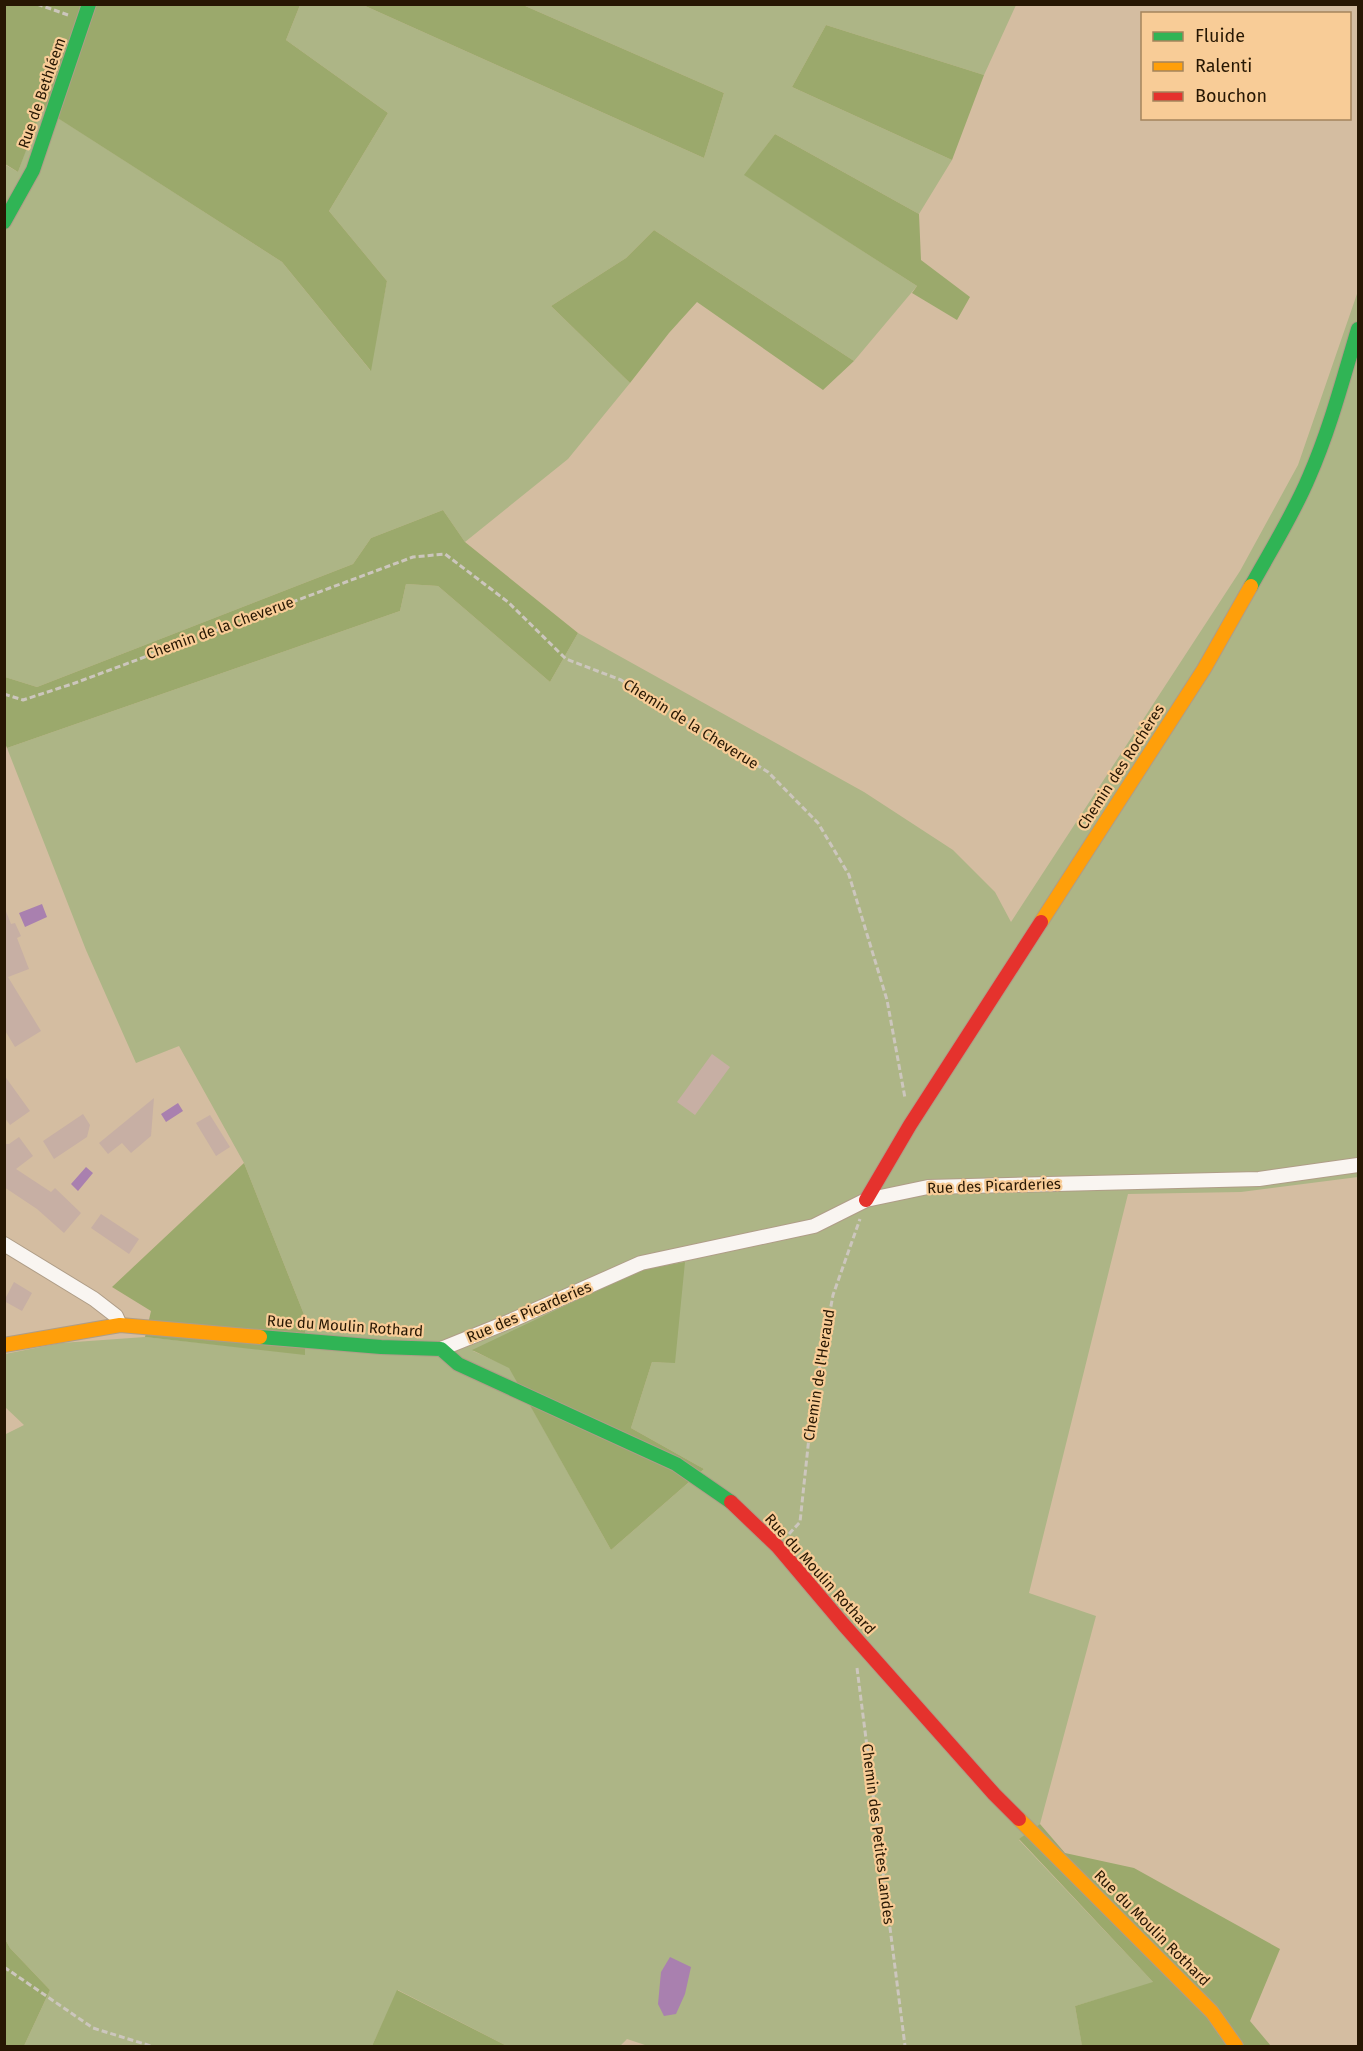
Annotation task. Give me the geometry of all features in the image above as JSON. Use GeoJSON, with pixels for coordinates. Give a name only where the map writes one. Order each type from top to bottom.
{"type":"FeatureCollection","features":[{"type":"Feature","properties":{"kind":"street","name":"Rue de Bethléem"},"geometry":{"type":"LineString","coordinates":[[4,222],[33,170],[89,4]]}},
{"type":"Feature","properties":{"kind":"street","name":"Chemin des Rochères"},"geometry":{"type":"LineString","coordinates":[[866,1200],[910,1125],[1204,669],[1309,477],[1330,422],[1359,329]]}},
{"type":"Feature","properties":{"kind":"street","name":"Rue des Picarderies"},"geometry":{"type":"LineString","coordinates":[[441,1349],[642,1263],[814,1226],[866,1200],[928,1187],[1259,1179],[1359,1165]]}},
{"type":"Feature","properties":{"kind":"street"},"geometry":{"type":"LineString","coordinates":[[4,1244],[94,1299],[116,1316],[120,1325]]}},
{"type":"Feature","properties":{"kind":"street","name":"Rue du Moulin Rothard"},"geometry":{"type":"LineString","coordinates":[[4,1345],[120,1325],[381,1347],[441,1349],[458,1364],[676,1464],[730,1501],[778,1547],[994,1794],[1212,2012],[1236,2046]]}},
{"type":"Feature","properties":{"kind":"path"},"geometry":{"type":"LineString","coordinates":[[37,4],[84,21]]}},
{"type":"Feature","properties":{"kind":"path","name":"Chemin de la Cheverue"},"geometry":{"type":"LineString","coordinates":[[4,694],[23,700],[75,683],[413,557],[445,554],[508,602],[566,659],[621,680],[768,772],[818,823],[849,875],[887,1000],[910,1125]]}},
{"type":"Feature","properties":{"kind":"path","name":"Chemin de l'Heraud"},"geometry":{"type":"LineString","coordinates":[[778,1547],[800,1522],[812,1409],[833,1295],[866,1200]]}},
{"type":"Feature","properties":{"kind":"path","name":"Chemin des Petites Landes"},"geometry":{"type":"LineString","coordinates":[[857,1666],[905,2046]]}},
{"type":"Feature","properties":{"kind":"path"},"geometry":{"type":"LineString","coordinates":[[4,1967],[93,2028],[151,2046]]}},
{"type":"Feature","properties":{"kind":"green space"},"geometry":{"type":"Polygon","coordinates":[[[4,5],[300,5],[286,40],[388,113],[329,211],[387,281],[371,371],[282,262],[42,108],[18,172],[5,164],[4,5]]]}},
{"type":"Feature","properties":{"kind":"green space"},"geometry":{"type":"Polygon","coordinates":[[[300,5],[363,5],[704,158],[724,93],[523,5],[1016,5],[984,75],[826,25],[792,87],[952,160],[919,214],[775,134],[745,175],[917,286],[854,361],[654,230],[626,258],[551,306],[630,383],[568,459],[465,542],[443,510],[371,538],[353,564],[37,687],[5,677],[4,164],[18,172],[41,107],[282,262],[370,370],[387,281],[329,211],[388,113],[286,40],[300,5]]]}},
{"type":"Feature","properties":{"kind":"green space"},"geometry":{"type":"Polygon","coordinates":[[[363,5],[523,5],[724,93],[704,158],[363,5]]]}},
{"type":"Feature","properties":{"kind":"green space"},"geometry":{"type":"Polygon","coordinates":[[[826,25],[984,75],[952,160],[792,87],[826,25]]]}},
{"type":"Feature","properties":{"kind":"green space"},"geometry":{"type":"Polygon","coordinates":[[[775,134],[919,214],[921,260],[970,297],[957,320],[912,293],[917,286],[744,175],[775,134]]]}},
{"type":"Feature","properties":{"kind":"green space"},"geometry":{"type":"Polygon","coordinates":[[[654,230],[854,361],[823,390],[697,302],[669,333],[630,383],[551,306],[626,258],[654,230]]]}},
{"type":"Feature","properties":{"kind":"green space"},"geometry":{"type":"Polygon","coordinates":[[[1358,291],[1358,1177],[1241,1192],[1128,1194],[1029,1593],[1096,1616],[1040,1824],[1019,1840],[1154,1983],[1075,2006],[1082,2045],[1072,2046],[648,2046],[627,2039],[620,2046],[507,2046],[398,1990],[372,2046],[24,2046],[50,1990],[10,1948],[5,1939],[4,1435],[24,1425],[5,1407],[5,1354],[61,1343],[145,1337],[304,1354],[305,1317],[244,1163],[179,1046],[136,1063],[86,950],[7,748],[400,611],[406,584],[438,586],[550,682],[578,633],[864,792],[953,850],[995,892],[1011,922],[1240,571],[1298,465],[1358,291]],[[473,1351],[509,1367],[611,1550],[704,1469],[631,1428],[652,1362],[675,1363],[473,1351]]]}},
{"type":"Feature","properties":{"kind":"green space"},"geometry":{"type":"Polygon","coordinates":[[[443,510],[465,542],[578,633],[550,682],[438,586],[406,584],[400,611],[7,748],[4,741],[5,677],[37,687],[353,564],[371,538],[443,510]]]}},
{"type":"Feature","properties":{"kind":"green space"},"geometry":{"type":"Polygon","coordinates":[[[244,1163],[305,1317],[305,1355],[145,1337],[151,1311],[112,1287],[244,1163]]]}},
{"type":"Feature","properties":{"kind":"green space"},"geometry":{"type":"Polygon","coordinates":[[[685,1262],[675,1363],[652,1362],[631,1428],[704,1469],[611,1550],[509,1368],[472,1350],[640,1270],[685,1262]]]}},
{"type":"Feature","properties":{"kind":"green space"},"geometry":{"type":"Polygon","coordinates":[[[1040,1824],[1065,1853],[1134,1868],[1280,1949],[1250,2021],[1271,2046],[1082,2046],[1075,2006],[1153,1982],[1019,1839],[1040,1824]]]}},
{"type":"Feature","properties":{"kind":"green space"},"geometry":{"type":"Polygon","coordinates":[[[5,1939],[10,1948],[50,1990],[24,2046],[5,2046],[5,1939]]]}},
{"type":"Feature","properties":{"kind":"green space"},"geometry":{"type":"Polygon","coordinates":[[[397,1990],[507,2046],[372,2046],[397,1990]]]}},
{"type":"Feature","properties":{"kind":"shaded area"},"geometry":{"type":"Polygon","coordinates":[[[42,904],[47,917],[25,927],[19,913],[42,904]]]}},
{"type":"Feature","properties":{"kind":"shaded area"},"geometry":{"type":"Polygon","coordinates":[[[178,1103],[183,1111],[166,1122],[161,1114],[178,1103]]]}},
{"type":"Feature","properties":{"kind":"shaded area"},"geometry":{"type":"Polygon","coordinates":[[[86,1167],[93,1173],[78,1191],[71,1184],[86,1167]]]}},
{"type":"Feature","properties":{"kind":"shaded area"},"geometry":{"type":"Polygon","coordinates":[[[670,1957],[691,1967],[685,1994],[676,2014],[664,2016],[658,2004],[661,1972],[670,1957]]]}},
{"type":"Feature","properties":{"kind":"building"},"geometry":{"type":"Polygon","coordinates":[[[5,909],[11,924],[15,923],[21,936],[17,938],[29,969],[8,977],[41,1031],[15,1047],[4,1029],[5,909]]]}},
{"type":"Feature","properties":{"kind":"building"},"geometry":{"type":"Polygon","coordinates":[[[712,1054],[730,1067],[695,1115],[677,1102],[712,1054]]]}},
{"type":"Feature","properties":{"kind":"building"},"geometry":{"type":"Polygon","coordinates":[[[4,1075],[30,1111],[10,1125],[4,1117],[4,1075]]]}},
{"type":"Feature","properties":{"kind":"building"},"geometry":{"type":"Polygon","coordinates":[[[154,1098],[151,1136],[131,1153],[122,1143],[108,1154],[99,1143],[154,1098]]]}},
{"type":"Feature","properties":{"kind":"building"},"geometry":{"type":"Polygon","coordinates":[[[83,1114],[90,1125],[87,1137],[54,1159],[43,1141],[83,1114]]]}},
{"type":"Feature","properties":{"kind":"building"},"geometry":{"type":"Polygon","coordinates":[[[210,1115],[230,1147],[216,1156],[196,1123],[210,1115]]]}},
{"type":"Feature","properties":{"kind":"building"},"geometry":{"type":"Polygon","coordinates":[[[19,1137],[33,1156],[16,1169],[51,1192],[55,1188],[81,1213],[64,1233],[37,1209],[4,1187],[4,1144],[9,1144],[19,1137]]]}},
{"type":"Feature","properties":{"kind":"building"},"geometry":{"type":"Polygon","coordinates":[[[101,1214],[139,1239],[129,1254],[91,1228],[101,1214]]]}},
{"type":"Feature","properties":{"kind":"building"},"geometry":{"type":"Polygon","coordinates":[[[14,1282],[32,1293],[22,1311],[4,1301],[14,1282]]]}},
{"type":"Feature","properties":{"kind":"traffic: fast"},"geometry":{"type":"LineString","coordinates":[[4,222],[33,170],[89,4]]}},
{"type":"Feature","properties":{"kind":"traffic: fast"},"geometry":{"type":"LineString","coordinates":[[1251,586],[1289,519],[1317,459],[1358,329]]}},
{"type":"Feature","properties":{"kind":"traffic: fast"},"geometry":{"type":"LineString","coordinates":[[260,1337],[381,1347],[441,1349],[458,1364],[676,1464],[731,1502]]}},
{"type":"Feature","properties":{"kind":"traffic: slow"},"geometry":{"type":"LineString","coordinates":[[1041,922],[1204,669],[1251,586]]}},
{"type":"Feature","properties":{"kind":"traffic: slow"},"geometry":{"type":"LineString","coordinates":[[4,1345],[120,1325],[260,1337]]}},
{"type":"Feature","properties":{"kind":"traffic: slow"},"geometry":{"type":"LineString","coordinates":[[1019,1819],[1212,2012],[1236,2046]]}},
{"type":"Feature","properties":{"kind":"traffic: jam"},"geometry":{"type":"LineString","coordinates":[[866,1200],[910,1125],[1041,922]]}},
{"type":"Feature","properties":{"kind":"traffic: jam"},"geometry":{"type":"LineString","coordinates":[[731,1502],[778,1547],[843,1624],[994,1794],[1019,1819]]}}]}
